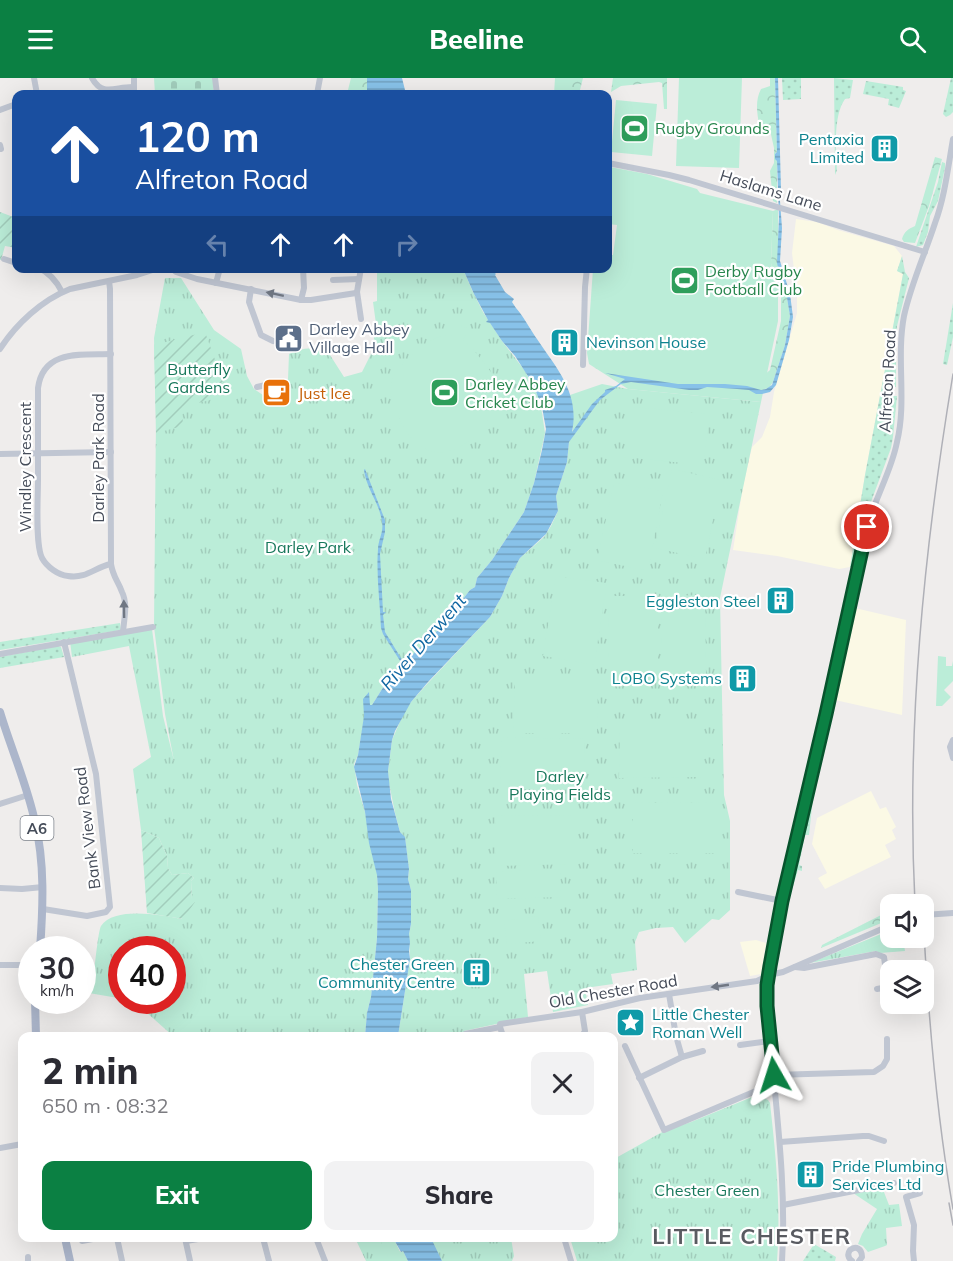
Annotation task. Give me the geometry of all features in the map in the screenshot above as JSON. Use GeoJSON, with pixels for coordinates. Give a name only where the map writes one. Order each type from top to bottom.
{"type":"FeatureCollection","features":[{"type":"Feature","properties":{"kind":"main road","name":"A6"},"geometry":{"type":"LineString","coordinates":[[0,712],[28,795],[40,847],[43,888],[41,936]]}},
{"type":"Feature","properties":{"kind":"main road"},"geometry":{"type":"LineString","coordinates":[[35,1014],[36,1032]]}},
{"type":"Feature","properties":{"kind":"main road"},"geometry":{"type":"LineString","coordinates":[[66,1242],[70,1261]]}},
{"type":"Feature","properties":{"kind":"street"},"geometry":{"type":"LineString","coordinates":[[92,78],[98,87],[105,90],[134,87],[134,78]]}},
{"type":"Feature","properties":{"kind":"street","name":"Alfreton Road"},"geometry":{"type":"LineString","coordinates":[[782,1261],[783,1204],[780,1142],[767,1006],[769,975],[782,901],[867,527],[897,443],[902,403],[902,333],[909,300],[943,196],[953,139]]}},
{"type":"Feature","properties":{"kind":"street","name":"Haslams Lane"},"geometry":{"type":"LineString","coordinates":[[612,164],[669,175],[925,252]]}},
{"type":"Feature","properties":{"kind":"street"},"geometry":{"type":"LineString","coordinates":[[4,260],[12,261]]}},
{"type":"Feature","properties":{"kind":"street"},"geometry":{"type":"LineString","coordinates":[[48,273],[62,292]]}},
{"type":"Feature","properties":{"kind":"street"},"geometry":{"type":"LineString","coordinates":[[0,350],[25,319],[62,292],[145,273]]}},
{"type":"Feature","properties":{"kind":"street"},"geometry":{"type":"LineString","coordinates":[[180,273],[216,283],[302,300],[355,293]]}},
{"type":"Feature","properties":{"kind":"street"},"geometry":{"type":"LineString","coordinates":[[216,283],[219,273]]}},
{"type":"Feature","properties":{"kind":"street"},"geometry":{"type":"LineString","coordinates":[[302,300],[304,273]]}},
{"type":"Feature","properties":{"kind":"street"},"geometry":{"type":"LineString","coordinates":[[360,273],[355,293],[361,319]]}},
{"type":"Feature","properties":{"kind":"street"},"geometry":{"type":"LineString","coordinates":[[583,365],[586,273]]}},
{"type":"Feature","properties":{"kind":"street"},"geometry":{"type":"LineString","coordinates":[[333,280],[359,279]]}},
{"type":"Feature","properties":{"kind":"street","name":"Darley Park Road"},"geometry":{"type":"LineString","coordinates":[[109,281],[111,564],[114,578],[124,596],[123,632]]}},
{"type":"Feature","properties":{"kind":"street"},"geometry":{"type":"LineString","coordinates":[[251,289],[249,302],[258,330],[261,335],[273,341]]}},
{"type":"Feature","properties":{"kind":"street","name":"Windley Crescent"},"geometry":{"type":"LineString","coordinates":[[111,354],[70,355],[55,361],[44,370],[38,388],[38,521],[42,557],[52,569],[66,576],[86,575],[111,564]]}},
{"type":"Feature","properties":{"kind":"street"},"geometry":{"type":"LineString","coordinates":[[257,387],[270,384]]}},
{"type":"Feature","properties":{"kind":"street"},"geometry":{"type":"LineString","coordinates":[[0,454],[111,452]]}},
{"type":"Feature","properties":{"kind":"street"},"geometry":{"type":"LineString","coordinates":[[0,654],[153,627]]}},
{"type":"Feature","properties":{"kind":"street","name":"Bank View Road"},"geometry":{"type":"LineString","coordinates":[[43,909],[87,916],[106,912],[110,907],[96,774],[64,642]]}},
{"type":"Feature","properties":{"kind":"street"},"geometry":{"type":"LineString","coordinates":[[952,754],[950,747],[953,740]]}},
{"type":"Feature","properties":{"kind":"street"},"geometry":{"type":"LineString","coordinates":[[0,804],[28,795]]}},
{"type":"Feature","properties":{"kind":"street"},"geometry":{"type":"LineString","coordinates":[[0,888],[43,888]]}},
{"type":"Feature","properties":{"kind":"street"},"geometry":{"type":"LineString","coordinates":[[738,892],[782,901]]}},
{"type":"Feature","properties":{"kind":"street"},"geometry":{"type":"LineString","coordinates":[[934,914],[953,913]]}},
{"type":"Feature","properties":{"kind":"street"},"geometry":{"type":"LineString","coordinates":[[795,967],[880,930]]}},
{"type":"Feature","properties":{"kind":"street"},"geometry":{"type":"LineString","coordinates":[[795,967],[804,968],[876,954],[884,957],[888,987],[878,989]]}},
{"type":"Feature","properties":{"kind":"street"},"geometry":{"type":"LineString","coordinates":[[0,964],[18,965]]}},
{"type":"Feature","properties":{"kind":"street","name":"Old Chester Road"},"geometry":{"type":"LineString","coordinates":[[474,1032],[500,1026],[500,1024],[582,1012],[640,998],[757,981],[795,967]]}},
{"type":"Feature","properties":{"kind":"street"},"geometry":{"type":"LineString","coordinates":[[669,994],[682,1057]]}},
{"type":"Feature","properties":{"kind":"street"},"geometry":{"type":"LineString","coordinates":[[582,1012],[584,1032]]}},
{"type":"Feature","properties":{"kind":"street"},"geometry":{"type":"LineString","coordinates":[[500,1026],[502,1032]]}},
{"type":"Feature","properties":{"kind":"street"},"geometry":{"type":"LineString","coordinates":[[774,1075],[874,1072],[883,1066],[886,1059],[886,1039]]}},
{"type":"Feature","properties":{"kind":"street"},"geometry":{"type":"LineString","coordinates":[[740,1045],[770,1041]]}},
{"type":"Feature","properties":{"kind":"street"},"geometry":{"type":"LineString","coordinates":[[625,1046],[642,1077],[664,1130],[774,1085]]}},
{"type":"Feature","properties":{"kind":"street"},"geometry":{"type":"LineString","coordinates":[[642,1077],[682,1057],[703,1051]]}},
{"type":"Feature","properties":{"kind":"street"},"geometry":{"type":"LineString","coordinates":[[780,1142],[863,1136],[884,1141]]}},
{"type":"Feature","properties":{"kind":"street"},"geometry":{"type":"LineString","coordinates":[[0,1148],[18,1145]]}},
{"type":"Feature","properties":{"kind":"street"},"geometry":{"type":"LineString","coordinates":[[783,1204],[894,1183]]}},
{"type":"Feature","properties":{"kind":"street"},"geometry":{"type":"LineString","coordinates":[[914,1261],[914,1225],[906,1197],[920,1193]]}},
{"type":"Feature","properties":{"kind":"street"},"geometry":{"type":"LineString","coordinates":[[118,1242],[122,1261]]}},
{"type":"Feature","properties":{"kind":"street"},"geometry":{"type":"LineString","coordinates":[[187,1242],[190,1261]]}},
{"type":"Feature","properties":{"kind":"street"},"geometry":{"type":"LineString","coordinates":[[264,1242],[269,1261]]}},
{"type":"Feature","properties":{"kind":"street"},"geometry":{"type":"LineString","coordinates":[[318,1242],[325,1261]]}},
{"type":"Feature","properties":{"kind":"street"},"geometry":{"type":"LineString","coordinates":[[565,1242],[571,1261]]}},
{"type":"Feature","properties":{"kind":"street"},"geometry":{"type":"LineString","coordinates":[[852,1261],[848,1258],[848,1253],[854,1248],[861,1251],[862,1257],[859,1261]]}},
{"type":"Feature","properties":{"kind":"shaded area"},"geometry":{"type":"Polygon","coordinates":[[[796,219],[817,222],[894,246],[902,256],[897,271],[903,274],[850,567],[839,569],[777,556],[733,550],[752,447],[762,437],[770,417],[774,392],[797,313],[792,253],[796,219]]]}},
{"type":"Feature","properties":{"kind":"shaded area"},"geometry":{"type":"Polygon","coordinates":[[[855,608],[906,620],[902,715],[835,700],[855,608]]]}},
{"type":"Feature","properties":{"kind":"shaded area"},"geometry":{"type":"Polygon","coordinates":[[[871,791],[880,809],[886,807],[896,827],[892,830],[896,839],[885,845],[891,857],[825,889],[818,878],[827,873],[812,844],[817,818],[871,791]]]}},
{"type":"Feature","properties":{"kind":"shaded area"},"geometry":{"type":"Polygon","coordinates":[[[756,940],[766,943],[761,974],[750,976],[740,942],[756,940]]]}},
{"type":"Feature","properties":{"kind":"green space"},"geometry":{"type":"Polygon","coordinates":[[[154,78],[213,78],[214,90],[155,90],[154,78]]]}},
{"type":"Feature","properties":{"kind":"green space"},"geometry":{"type":"Polygon","coordinates":[[[351,78],[367,78],[367,90],[348,90],[351,78]]]}},
{"type":"Feature","properties":{"kind":"green space"},"geometry":{"type":"Polygon","coordinates":[[[555,78],[583,78],[580,90],[554,90],[555,78]]]}},
{"type":"Feature","properties":{"kind":"green space"},"geometry":{"type":"Polygon","coordinates":[[[613,78],[667,78],[667,109],[664,109],[662,83],[621,86],[611,90],[613,78]]]}},
{"type":"Feature","properties":{"kind":"green space"},"geometry":{"type":"Polygon","coordinates":[[[679,78],[742,78],[739,168],[676,166],[679,78]]]}},
{"type":"Feature","properties":{"kind":"green space"},"geometry":{"type":"Polygon","coordinates":[[[770,78],[775,78],[777,203],[773,201],[770,171],[774,163],[774,148],[770,130],[759,124],[757,111],[759,93],[761,89],[770,86],[770,78]]]}},
{"type":"Feature","properties":{"kind":"green space"},"geometry":{"type":"Polygon","coordinates":[[[782,78],[801,78],[801,99],[783,100],[782,78]]]}},
{"type":"Feature","properties":{"kind":"green space"},"geometry":{"type":"Polygon","coordinates":[[[834,78],[853,80],[850,98],[845,99],[839,114],[835,175],[834,78]]]}},
{"type":"Feature","properties":{"kind":"green space"},"geometry":{"type":"Polygon","coordinates":[[[951,78],[953,78],[953,112],[946,117],[943,114],[951,78]]]}},
{"type":"Feature","properties":{"kind":"green space"},"geometry":{"type":"Polygon","coordinates":[[[866,81],[903,87],[906,91],[899,108],[888,105],[889,99],[863,94],[866,81]]]}},
{"type":"Feature","properties":{"kind":"green space","name":"Rugby Grounds"},"geometry":{"type":"Polygon","coordinates":[[[616,100],[657,104],[652,156],[612,152],[616,100]]]}},
{"type":"Feature","properties":{"kind":"green space"},"geometry":{"type":"Polygon","coordinates":[[[935,157],[942,159],[929,206],[915,243],[904,242],[902,239],[905,233],[915,226],[935,157]]]}},
{"type":"Feature","properties":{"kind":"green space"},"geometry":{"type":"Polygon","coordinates":[[[942,162],[945,163],[945,168],[938,201],[930,216],[928,232],[923,245],[916,247],[938,182],[942,162]]]}},
{"type":"Feature","properties":{"kind":"green space","name":"Derby Rugby Football Club"},"geometry":{"type":"Polygon","coordinates":[[[612,167],[647,174],[697,189],[700,193],[773,211],[771,263],[778,292],[778,321],[761,402],[628,389],[589,364],[587,353],[593,273],[612,273],[612,255],[617,225],[612,224],[612,167]]]}},
{"type":"Feature","properties":{"kind":"green space"},"geometry":{"type":"Polygon","coordinates":[[[778,209],[779,272],[786,292],[790,316],[785,345],[769,388],[761,390],[595,368],[594,359],[761,378],[770,370],[781,321],[781,292],[778,292],[771,263],[773,211],[778,209]]]}},
{"type":"Feature","properties":{"kind":"green space"},"geometry":{"type":"Polygon","coordinates":[[[0,212],[12,216],[12,247],[5,246],[0,260],[0,212]]]}},
{"type":"Feature","properties":{"kind":"green space"},"geometry":{"type":"Polygon","coordinates":[[[902,256],[905,272],[909,278],[897,326],[896,387],[886,387],[884,396],[897,396],[893,437],[862,526],[853,567],[850,567],[903,274],[897,271],[902,256]]]}},
{"type":"Feature","properties":{"kind":"green space","name":"Darley Park"},"geometry":{"type":"Polygon","coordinates":[[[377,273],[465,273],[483,312],[525,371],[540,400],[545,433],[534,483],[524,512],[477,578],[475,587],[470,590],[440,628],[394,674],[365,713],[358,755],[354,764],[377,873],[378,889],[377,938],[365,1032],[168,1032],[148,1014],[186,1014],[186,936],[108,936],[108,996],[96,994],[97,944],[101,926],[116,916],[151,914],[182,919],[192,899],[191,881],[194,878],[188,873],[172,875],[159,838],[141,830],[133,769],[151,757],[129,646],[72,657],[70,641],[152,629],[163,716],[174,761],[165,714],[154,627],[156,418],[154,338],[165,278],[181,278],[214,330],[241,349],[247,376],[254,389],[266,397],[267,401],[281,399],[283,386],[288,379],[289,354],[299,350],[330,349],[330,355],[344,377],[362,372],[372,352],[376,324],[373,302],[377,301],[377,273]]]}},
{"type":"Feature","properties":{"kind":"green space"},"geometry":{"type":"Polygon","coordinates":[[[953,303],[953,337],[947,365],[943,364],[953,303]]]}},
{"type":"Feature","properties":{"kind":"green space","name":"Darley Abbey Cricket Club"},"geometry":{"type":"Polygon","coordinates":[[[456,324],[467,328],[463,340],[494,376],[497,395],[493,411],[485,425],[474,437],[462,446],[440,452],[420,446],[405,428],[393,403],[392,380],[402,365],[423,345],[437,338],[452,336],[456,324]]]}},
{"type":"Feature","properties":{"kind":"green space","name":"Butterfly Gardens"},"geometry":{"type":"Polygon","coordinates":[[[205,332],[227,393],[182,407],[183,426],[156,433],[154,345],[205,332]]]}},
{"type":"Feature","properties":{"kind":"green space","name":"Darley Playing Fields"},"geometry":{"type":"Polygon","coordinates":[[[602,384],[628,389],[761,402],[720,598],[724,795],[730,821],[730,910],[719,920],[712,919],[685,943],[673,927],[639,932],[635,942],[637,970],[611,974],[613,984],[585,988],[588,1005],[553,1012],[547,971],[524,974],[528,1017],[465,1032],[399,1032],[410,959],[411,890],[405,838],[400,832],[389,783],[388,771],[392,740],[410,703],[490,617],[520,558],[544,537],[551,526],[558,511],[556,496],[567,462],[573,428],[570,395],[602,384]]]}},
{"type":"Feature","properties":{"kind":"green space"},"geometry":{"type":"Polygon","coordinates":[[[634,407],[710,414],[703,465],[624,457],[634,407]]]}},
{"type":"Feature","properties":{"kind":"green space"},"geometry":{"type":"Polygon","coordinates":[[[672,469],[721,480],[705,559],[655,548],[672,469]]]}},
{"type":"Feature","properties":{"kind":"green space"},"geometry":{"type":"Polygon","coordinates":[[[614,483],[663,491],[648,571],[597,560],[614,483]]]}},
{"type":"Feature","properties":{"kind":"green space"},"geometry":{"type":"Polygon","coordinates":[[[556,576],[607,583],[594,665],[543,656],[556,576]]]}},
{"type":"Feature","properties":{"kind":"green space"},"geometry":{"type":"Polygon","coordinates":[[[705,595],[706,674],[661,674],[662,596],[705,595]]]}},
{"type":"Feature","properties":{"kind":"green space"},"geometry":{"type":"Polygon","coordinates":[[[609,596],[658,596],[658,674],[608,674],[609,596]]]}},
{"type":"Feature","properties":{"kind":"green space"},"geometry":{"type":"Polygon","coordinates":[[[120,623],[121,630],[0,650],[0,642],[120,623]]]}},
{"type":"Feature","properties":{"kind":"green space"},"geometry":{"type":"Polygon","coordinates":[[[61,647],[64,657],[0,668],[0,657],[61,647]]]}},
{"type":"Feature","properties":{"kind":"green space"},"geometry":{"type":"Polygon","coordinates":[[[938,656],[946,657],[946,666],[952,666],[953,661],[953,681],[944,690],[951,697],[942,706],[936,706],[938,656]]]}},
{"type":"Feature","properties":{"kind":"green space"},"geometry":{"type":"Polygon","coordinates":[[[515,682],[598,682],[597,733],[513,733],[515,682]]]}},
{"type":"Feature","properties":{"kind":"green space"},"geometry":{"type":"Polygon","coordinates":[[[620,725],[703,725],[703,777],[619,778],[620,725]]]}},
{"type":"Feature","properties":{"kind":"green space"},"geometry":{"type":"Polygon","coordinates":[[[502,737],[585,739],[584,790],[500,789],[502,737]]]}},
{"type":"Feature","properties":{"kind":"green space"},"geometry":{"type":"Polygon","coordinates":[[[813,798],[809,835],[805,835],[799,865],[802,866],[802,871],[798,870],[791,893],[789,892],[810,799],[813,798]]]}},
{"type":"Feature","properties":{"kind":"green space"},"geometry":{"type":"Polygon","coordinates":[[[715,802],[715,853],[633,853],[633,803],[715,802]]]}},
{"type":"Feature","properties":{"kind":"green space"},"geometry":{"type":"Polygon","coordinates":[[[496,815],[575,816],[575,864],[496,866],[496,815]]]}},
{"type":"Feature","properties":{"kind":"green space"},"geometry":{"type":"Polygon","coordinates":[[[141,830],[159,838],[172,875],[188,873],[194,878],[191,881],[192,899],[195,902],[183,919],[147,913],[141,830]]]}},
{"type":"Feature","properties":{"kind":"green space"},"geometry":{"type":"Polygon","coordinates":[[[560,869],[561,897],[497,899],[496,872],[560,869]]]}},
{"type":"Feature","properties":{"kind":"green space"},"geometry":{"type":"Polygon","coordinates":[[[538,916],[541,941],[507,944],[504,921],[538,916]]]}},
{"type":"Feature","properties":{"kind":"green space"},"geometry":{"type":"Polygon","coordinates":[[[880,916],[880,924],[821,948],[822,945],[880,916]]]}},
{"type":"Feature","properties":{"kind":"green space"},"geometry":{"type":"Polygon","coordinates":[[[880,934],[880,948],[905,948],[905,951],[880,953],[876,951],[810,963],[880,934]]]}},
{"type":"Feature","properties":{"kind":"green space","name":"Chester Green"},"geometry":{"type":"Polygon","coordinates":[[[757,1095],[770,1103],[778,1202],[777,1261],[577,1261],[571,1242],[618,1242],[618,1157],[664,1131],[757,1095]]]}},
{"type":"Feature","properties":{"kind":"green space"},"geometry":{"type":"Polygon","coordinates":[[[882,1187],[889,1205],[899,1204],[902,1226],[886,1228],[887,1245],[868,1252],[858,1244],[877,1209],[853,1193],[882,1187]]]}},
{"type":"Feature","properties":{"kind":"green space"},"geometry":{"type":"Polygon","coordinates":[[[357,1242],[395,1242],[408,1261],[366,1261],[357,1242]]]}},
{"type":"Feature","properties":{"kind":"green space"},"geometry":{"type":"Polygon","coordinates":[[[381,1242],[395,1242],[408,1261],[390,1261],[381,1242]]]}},
{"type":"Feature","properties":{"kind":"green space"},"geometry":{"type":"Polygon","coordinates":[[[432,1242],[512,1242],[514,1256],[512,1261],[442,1261],[432,1242]]]}},
{"type":"Feature","properties":{"kind":"green space"},"geometry":{"type":"Polygon","coordinates":[[[814,1244],[836,1257],[835,1261],[803,1261],[814,1244]]]}},
{"type":"Feature","properties":{"kind":"water"},"geometry":{"type":"Polygon","coordinates":[[[367,78],[402,78],[405,90],[367,90],[367,78]]]}},
{"type":"Feature","properties":{"kind":"water","name":"River Derwent"},"geometry":{"type":"Polygon","coordinates":[[[775,78],[778,78],[782,228],[780,261],[790,294],[793,317],[776,385],[770,392],[756,394],[749,390],[707,387],[689,390],[631,382],[621,384],[600,400],[569,442],[567,462],[556,496],[558,511],[546,534],[520,558],[490,617],[411,702],[395,731],[388,771],[391,799],[400,832],[405,837],[409,869],[410,959],[399,1032],[365,1032],[377,938],[378,889],[365,812],[354,767],[364,716],[363,699],[369,692],[370,705],[372,705],[402,664],[381,628],[378,546],[382,533],[381,515],[364,470],[385,520],[380,554],[383,612],[386,612],[383,615],[385,632],[404,663],[440,628],[470,590],[475,587],[477,578],[524,512],[534,483],[546,429],[542,407],[533,384],[490,323],[486,322],[488,320],[465,273],[495,273],[505,292],[514,299],[512,302],[552,361],[570,393],[574,418],[572,432],[605,390],[625,379],[605,373],[678,384],[725,384],[766,389],[772,385],[785,345],[790,316],[786,292],[777,263],[779,218],[775,154],[777,152],[775,78]]]}},
{"type":"Feature","properties":{"kind":"water"},"geometry":{"type":"Polygon","coordinates":[[[395,1242],[433,1242],[442,1261],[408,1261],[403,1251],[401,1252],[395,1242]]]}},
{"type":"Feature","properties":{"kind":"railway"},"geometry":{"type":"LineString","coordinates":[[915,894],[913,771],[915,705],[926,572],[953,374]]}},
{"type":"Feature","properties":{"kind":"railway"},"geometry":{"type":"LineString","coordinates":[[925,948],[934,1071],[953,1209]]}},
{"type":"Feature","properties":{"kind":"railway"},"geometry":{"type":"LineString","coordinates":[[949,1203],[953,1225]]}},
{"type":"Feature","properties":{"kind":"place","name":"Rugby Grounds"},"geometry":{"type":"Point","coordinates":[634,128]}},
{"type":"Feature","properties":{"kind":"place","name":"Pentaxia Limited"},"geometry":{"type":"Point","coordinates":[885,148]}},
{"type":"Feature","properties":{"kind":"place","name":"Derby Rugby Football Club"},"geometry":{"type":"Point","coordinates":[684,280]}},
{"type":"Feature","properties":{"kind":"place","name":"Darley Abbey Village Hall"},"geometry":{"type":"Point","coordinates":[288,338]}},
{"type":"Feature","properties":{"kind":"place","name":"Nevinson House"},"geometry":{"type":"Point","coordinates":[565,342]}},
{"type":"Feature","properties":{"kind":"place","name":"Just Ice"},"geometry":{"type":"Point","coordinates":[277,393]}},
{"type":"Feature","properties":{"kind":"place","name":"Darley Abbey Cricket Club"},"geometry":{"type":"Point","coordinates":[444,393]}},
{"type":"Feature","properties":{"kind":"place","name":"Eggleston Steel"},"geometry":{"type":"Point","coordinates":[781,601]}},
{"type":"Feature","properties":{"kind":"place","name":"LOBO Systems"},"geometry":{"type":"Point","coordinates":[743,678]}},
{"type":"Feature","properties":{"kind":"place","name":"Chester Green Community Centre"},"geometry":{"type":"Point","coordinates":[476,973]}},
{"type":"Feature","properties":{"kind":"place","name":"Little Chester Roman Well"},"geometry":{"type":"Point","coordinates":[631,1023]}},
{"type":"Feature","properties":{"kind":"place","name":"Pride Plumbing Services Ltd"},"geometry":{"type":"Point","coordinates":[811,1175]}},
{"type":"Feature","properties":{"kind":"district","name":"LITTLE CHESTER"},"geometry":{"type":"Point","coordinates":[752,1236]}},
{"type":"Feature","properties":{"kind":"route"},"geometry":{"type":"LineString","coordinates":[[774,1075],[767,1014],[767,985],[770,966],[782,901],[867,527]]}}]}
